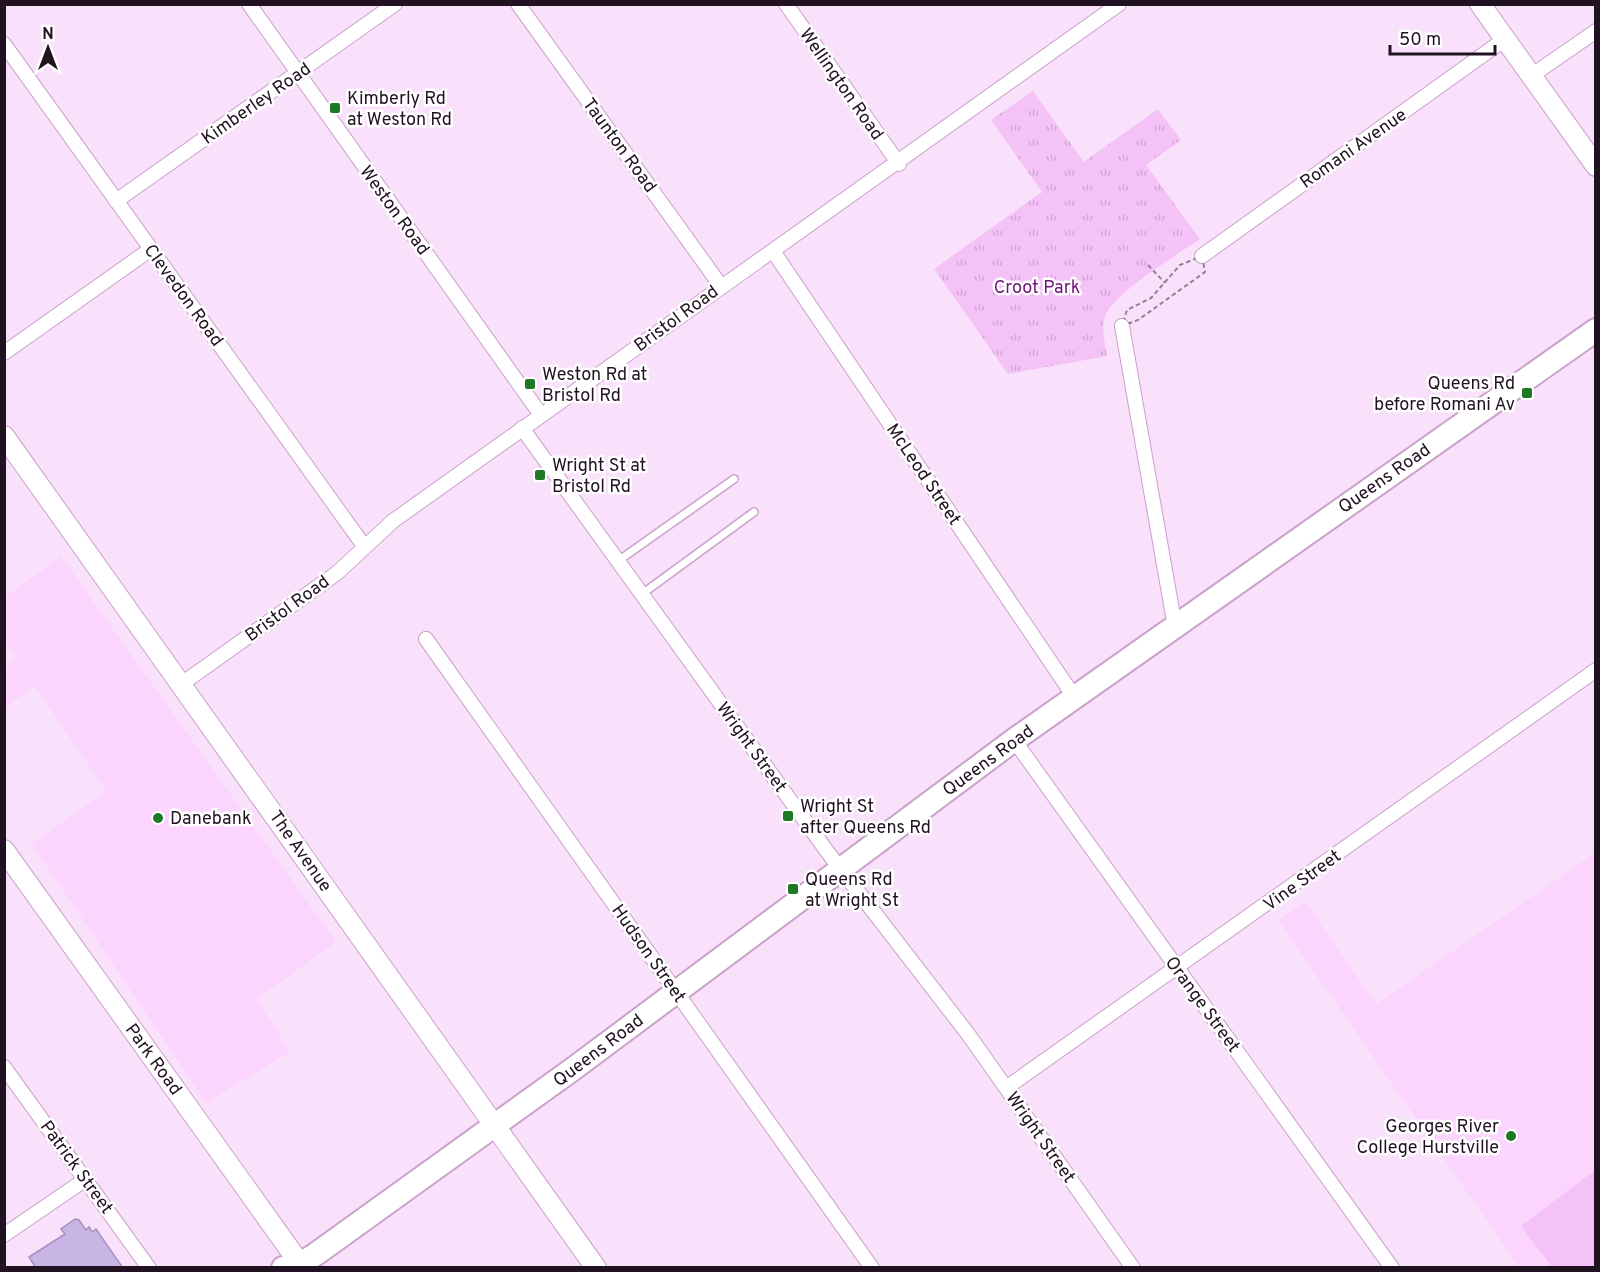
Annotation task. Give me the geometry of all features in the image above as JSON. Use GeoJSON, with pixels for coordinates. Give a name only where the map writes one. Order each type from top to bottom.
{"type":"FeatureCollection","features":[{"type":"Feature","properties":{"kind":"main road","name":"Queens Road"},"geometry":{"type":"LineString","coordinates":[[296,1267],[494,1125],[1014,740],[1596,330]]}},
{"type":"Feature","properties":{"kind":"street","name":"Weston Road"},"geometry":{"type":"LineString","coordinates":[[249,4],[541,415]]}},
{"type":"Feature","properties":{"kind":"street","name":"Kimberley Road"},"geometry":{"type":"LineString","coordinates":[[116,201],[395,4]]}},
{"type":"Feature","properties":{"kind":"street","name":"Taunton Road"},"geometry":{"type":"LineString","coordinates":[[518,4],[721,286]]}},
{"type":"Feature","properties":{"kind":"street","name":"Wellington Road"},"geometry":{"type":"LineString","coordinates":[[786,4],[899,164]]}},
{"type":"Feature","properties":{"kind":"street","name":"Bristol Road"},"geometry":{"type":"LineString","coordinates":[[183,683],[337,573],[393,521],[721,286],[899,164],[1119,4]]}},
{"type":"Feature","properties":{"kind":"street"},"geometry":{"type":"LineString","coordinates":[[1480,4],[1596,166]]}},
{"type":"Feature","properties":{"kind":"street"},"geometry":{"type":"LineString","coordinates":[[1531,76],[1596,31]]}},
{"type":"Feature","properties":{"kind":"street","name":"Romani Avenue"},"geometry":{"type":"LineString","coordinates":[[1202,256],[1505,39]]}},
{"type":"Feature","properties":{"kind":"street","name":"Clevedon Road"},"geometry":{"type":"LineString","coordinates":[[4,44],[364,546]]}},
{"type":"Feature","properties":{"kind":"street"},"geometry":{"type":"LineString","coordinates":[[4,353],[151,249]]}},
{"type":"Feature","properties":{"kind":"street","name":"McLeod Street"},"geometry":{"type":"LineString","coordinates":[[773,251],[1075,698]]}},
{"type":"Feature","properties":{"kind":"street"},"geometry":{"type":"LineString","coordinates":[[1122,326],[1175,627]]}},
{"type":"Feature","properties":{"kind":"street","name":"Wright Street"},"geometry":{"type":"LineString","coordinates":[[522,428],[829,854],[842,867],[1006,1088],[1133,1268]]}},
{"type":"Feature","properties":{"kind":"street","name":"The Avenue"},"geometry":{"type":"LineString","coordinates":[[4,436],[183,683],[596,1268]]}},
{"type":"Feature","properties":{"kind":"street","name":"Hudson Street"},"geometry":{"type":"LineString","coordinates":[[426,639],[872,1268]]}},
{"type":"Feature","properties":{"kind":"street","name":"Vine Street"},"geometry":{"type":"LineString","coordinates":[[1006,1088],[1596,670]]}},
{"type":"Feature","properties":{"kind":"street","name":"Orange Street"},"geometry":{"type":"LineString","coordinates":[[1014,740],[1392,1268]]}},
{"type":"Feature","properties":{"kind":"street","name":"Park Road"},"geometry":{"type":"LineString","coordinates":[[4,850],[296,1267]]}},
{"type":"Feature","properties":{"kind":"street","name":"Patrick Street"},"geometry":{"type":"LineString","coordinates":[[4,1067],[148,1268]]}},
{"type":"Feature","properties":{"kind":"street"},"geometry":{"type":"LineString","coordinates":[[4,1235],[86,1179]]}},
{"type":"Feature","properties":{"kind":"lane"},"geometry":{"type":"LineString","coordinates":[[618,561],[735,479]]}},
{"type":"Feature","properties":{"kind":"lane"},"geometry":{"type":"LineString","coordinates":[[642,594],[754,512]]}},
{"type":"Feature","properties":{"kind":"path"},"geometry":{"type":"LineString","coordinates":[[1202,256],[1205,272],[1138,320],[1122,326],[1127,310],[1151,298],[1180,265],[1202,256]]}},
{"type":"Feature","properties":{"kind":"path"},"geometry":{"type":"LineString","coordinates":[[1148,265],[1165,282]]}},
{"type":"Feature","properties":{"kind":"shaded area","name":"Danebank"},"geometry":{"type":"Polygon","coordinates":[[[61,556],[336,942],[257,999],[290,1052],[206,1103],[32,844],[106,791],[35,686],[5,707],[5,668],[16,659],[5,642],[5,597],[61,556]]]}},
{"type":"Feature","properties":{"kind":"shaded area","name":"Georges River College Hurstville"},"geometry":{"type":"Polygon","coordinates":[[[1595,853],[1595,1267],[1519,1267],[1278,920],[1305,901],[1376,1004],[1595,853]]]}},
{"type":"Feature","properties":{"kind":"green space","name":"Croot Park"},"geometry":{"type":"Polygon","coordinates":[[[1033,91],[1084,162],[1158,109],[1181,140],[1146,165],[1200,239],[1148,274],[1112,305],[1103,324],[1107,356],[1008,374],[934,269],[1042,192],[991,120],[1033,91]]]}},
{"type":"Feature","properties":{"kind":"green space"},"geometry":{"type":"Polygon","coordinates":[[[1595,1170],[1595,1267],[1552,1267],[1521,1226],[1595,1170]]]}},
{"type":"Feature","properties":{"kind":"building"},"geometry":{"type":"Polygon","coordinates":[[[75,1219],[79,1220],[86,1230],[89,1227],[92,1232],[96,1229],[123,1268],[36,1268],[29,1257],[65,1234],[61,1229],[75,1219]]]}},
{"type":"Feature","properties":{"kind":"place","name":"Kimberly Rd at Weston Rd"},"geometry":{"type":"Point","coordinates":[335,108]}},
{"type":"Feature","properties":{"kind":"place","name":"Weston Rd at Bristol Rd"},"geometry":{"type":"Point","coordinates":[530,384]}},
{"type":"Feature","properties":{"kind":"place","name":"Queens Rd before Romani Av"},"geometry":{"type":"Point","coordinates":[1527,393]}},
{"type":"Feature","properties":{"kind":"place","name":"Wright St at Bristol Rd"},"geometry":{"type":"Point","coordinates":[540,475]}},
{"type":"Feature","properties":{"kind":"place","name":"Wright St after Queens Rd"},"geometry":{"type":"Point","coordinates":[788,816]}},
{"type":"Feature","properties":{"kind":"place","name":"Danebank"},"geometry":{"type":"Point","coordinates":[158,818]}},
{"type":"Feature","properties":{"kind":"place","name":"Queens Rd at Wright St"},"geometry":{"type":"Point","coordinates":[793,889]}},
{"type":"Feature","properties":{"kind":"place","name":"Georges River College Hurstville"},"geometry":{"type":"Point","coordinates":[1511,1136]}}]}
